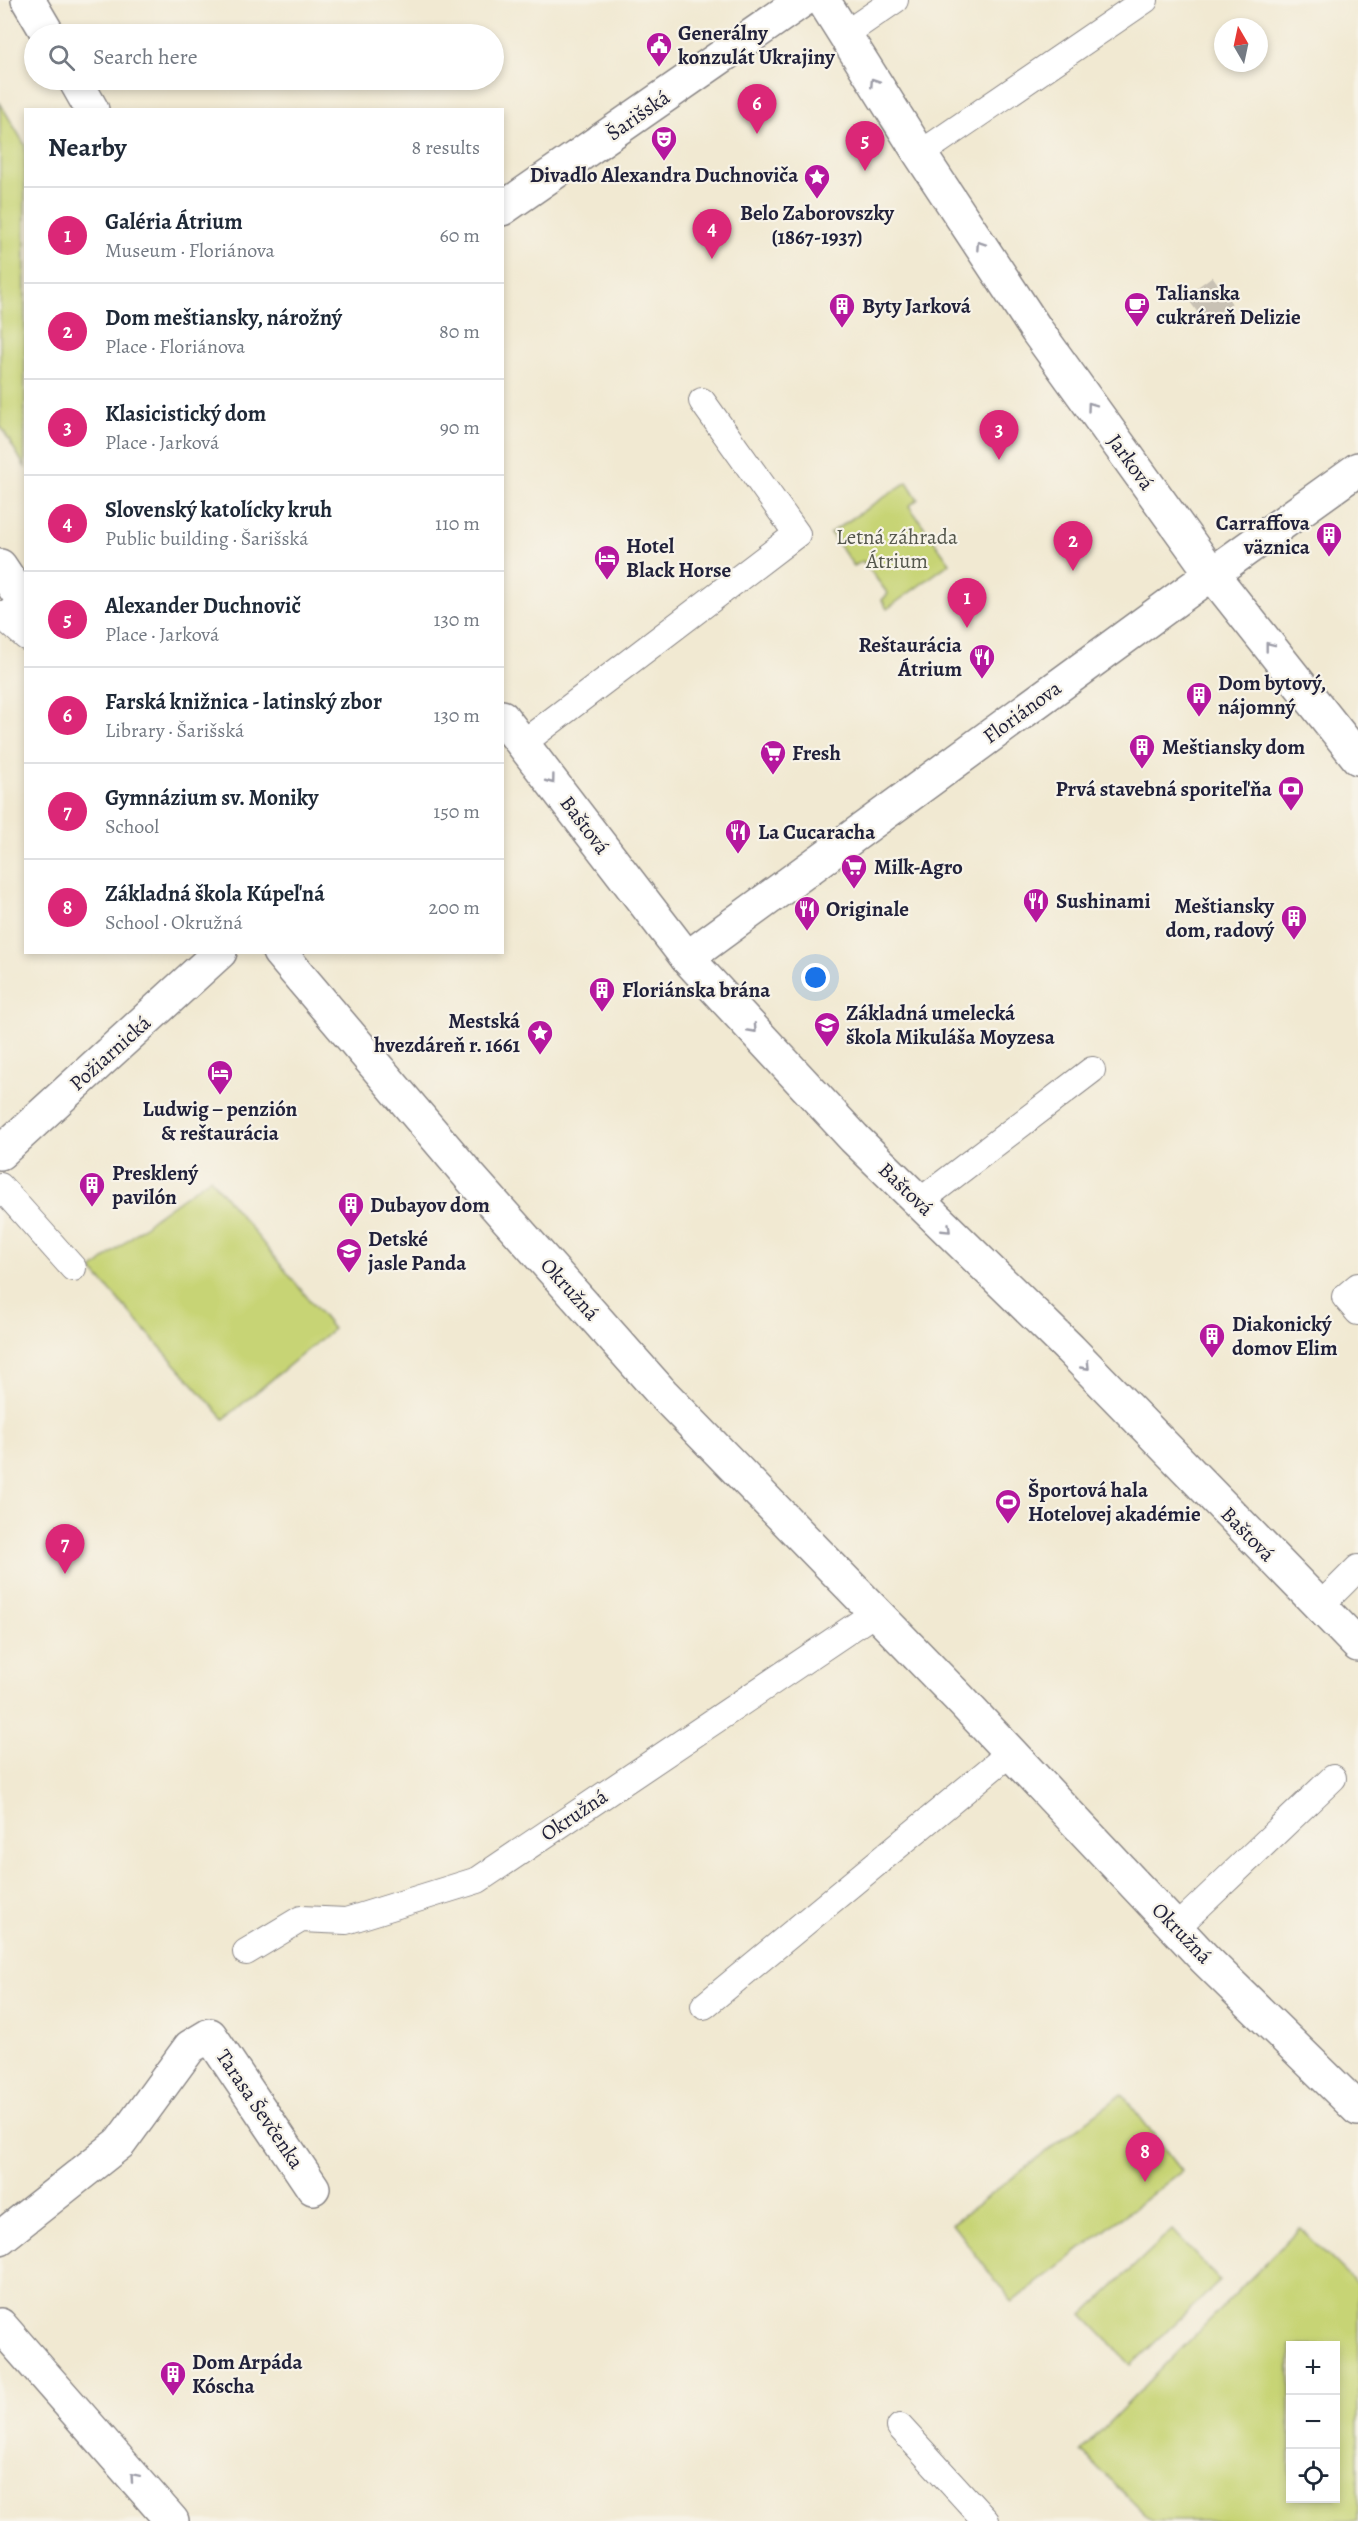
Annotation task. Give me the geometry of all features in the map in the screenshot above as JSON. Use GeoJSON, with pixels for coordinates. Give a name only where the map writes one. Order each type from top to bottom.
{"type":"FeatureCollection","features":[{"type":"Feature","properties":{"kind":"street"},"geometry":{"type":"LineString","coordinates":[[28,0],[42,24]]}},
{"type":"Feature","properties":{"kind":"street","name":"Šarišská"},"geometry":{"type":"LineString","coordinates":[[504,208],[803,0]]}},
{"type":"Feature","properties":{"kind":"street","name":"Jarková"},"geometry":{"type":"LineString","coordinates":[[823,0],[920,154],[1037,331],[1212,574],[1358,758]]}},
{"type":"Feature","properties":{"kind":"street"},"geometry":{"type":"LineString","coordinates":[[81,90],[92,108]]}},
{"type":"Feature","properties":{"kind":"street","name":"Floriánova"},"geometry":{"type":"LineString","coordinates":[[687,958],[1358,469]]}},
{"type":"Feature","properties":{"kind":"street"},"geometry":{"type":"LineString","coordinates":[[0,566],[24,602]]}},
{"type":"Feature","properties":{"kind":"street","name":"Baštová"},"geometry":{"type":"LineString","coordinates":[[504,719],[687,958],[854,1138],[1070,1349],[1358,1645]]}},
{"type":"Feature","properties":{"kind":"street","name":"Požiarnická"},"geometry":{"type":"LineString","coordinates":[[0,1153],[218,954]]}},
{"type":"Feature","properties":{"kind":"street","name":"Okružná"},"geometry":{"type":"LineString","coordinates":[[281,954],[470,1177],[662,1393],[876,1612],[1176,1928],[1358,2109]]}},
{"type":"Feature","properties":{"kind":"street","name":"Tarasa Ševčenka"},"geometry":{"type":"LineString","coordinates":[[0,2238],[120,2143],[190,2047],[210,2035],[313,2188]]}},
{"type":"Feature","properties":{"kind":"street"},"geometry":{"type":"LineString","coordinates":[[0,2325],[172,2521]]}},
{"type":"Feature","properties":{"kind":"lane"},"geometry":{"type":"LineString","coordinates":[[844,35],[895,0]]}},
{"type":"Feature","properties":{"kind":"lane"},"geometry":{"type":"LineString","coordinates":[[920,154],[1145,0]]}},
{"type":"Feature","properties":{"kind":"lane"},"geometry":{"type":"LineString","coordinates":[[523,743],[797,534],[702,402]]}},
{"type":"Feature","properties":{"kind":"lane"},"geometry":{"type":"LineString","coordinates":[[0,614],[24,635]]}},
{"type":"Feature","properties":{"kind":"lane"},"geometry":{"type":"LineString","coordinates":[[920,1202],[1092,1070]]}},
{"type":"Feature","properties":{"kind":"lane"},"geometry":{"type":"LineString","coordinates":[[0,1186],[73,1268]]}},
{"type":"Feature","properties":{"kind":"lane"},"geometry":{"type":"LineString","coordinates":[[1358,1287],[1345,1297],[1358,1312]]}},
{"type":"Feature","properties":{"kind":"lane"},"geometry":{"type":"LineString","coordinates":[[1320,1606],[1358,1568]]}},
{"type":"Feature","properties":{"kind":"lane","name":"Okružná"},"geometry":{"type":"LineString","coordinates":[[246,1952],[301,1919],[346,1921],[478,1880],[876,1612]]}},
{"type":"Feature","properties":{"kind":"lane"},"geometry":{"type":"LineString","coordinates":[[704,2006],[1010,1753]]}},
{"type":"Feature","properties":{"kind":"lane"},"geometry":{"type":"LineString","coordinates":[[1176,1928],[1333,1778]]}},
{"type":"Feature","properties":{"kind":"lane"},"geometry":{"type":"LineString","coordinates":[[900,2427],[986,2521]]}},
{"type":"Feature","properties":{"kind":"green space"},"geometry":{"type":"Polygon","coordinates":[[[0,103],[24,143],[24,465],[0,425],[0,103]]]}},
{"type":"Feature","properties":{"kind":"green space","name":"Letná záhrada Átrium"},"geometry":{"type":"Polygon","coordinates":[[[907,482],[918,499],[909,506],[950,563],[887,609],[882,600],[888,594],[863,561],[854,566],[830,533],[907,482]]]}},
{"type":"Feature","properties":{"kind":"green space"},"geometry":{"type":"Polygon","coordinates":[[[210,1178],[333,1329],[224,1419],[92,1270],[154,1218],[210,1178]]]}},
{"type":"Feature","properties":{"kind":"green space"},"geometry":{"type":"Polygon","coordinates":[[[1122,2094],[1182,2171],[1012,2302],[952,2224],[1122,2094]]]}},
{"type":"Feature","properties":{"kind":"green space"},"geometry":{"type":"Polygon","coordinates":[[[1300,2228],[1358,2285],[1358,2521],[1152,2521],[1081,2451],[1300,2228]]]}},
{"type":"Feature","properties":{"kind":"green space"},"geometry":{"type":"Polygon","coordinates":[[[1172,2230],[1220,2281],[1131,2365],[1083,2315],[1172,2230]]]}},
{"type":"Feature","properties":{"kind":"tunnel"},"geometry":{"type":"LineString","coordinates":[[1199,286],[1222,318]]}},
{"type":"Feature","properties":{"kind":"place","name":"Generálny konzulát Ukrajiny"},"geometry":{"type":"Point","coordinates":[659,68]}},
{"type":"Feature","properties":{"kind":"place","name":"Farská knižnica - latinský zbor"},"geometry":{"type":"Point","coordinates":[757,134]}},
{"type":"Feature","properties":{"kind":"place","name":"Divadlo Alexandra Duchnoviča"},"geometry":{"type":"Point","coordinates":[664,162]}},
{"type":"Feature","properties":{"kind":"place","name":"Alexander Duchnovič"},"geometry":{"type":"Point","coordinates":[865,171]}},
{"type":"Feature","properties":{"kind":"place","name":"Belo Zaborovszky (1867-1937)"},"geometry":{"type":"Point","coordinates":[817,200]}},
{"type":"Feature","properties":{"kind":"place","name":"Slovenský katolícky kruh"},"geometry":{"type":"Point","coordinates":[712,259]}},
{"type":"Feature","properties":{"kind":"place","name":"Talianska cukráreň Delizie"},"geometry":{"type":"Point","coordinates":[1137,328]}},
{"type":"Feature","properties":{"kind":"place","name":"Byty Jarková"},"geometry":{"type":"Point","coordinates":[842,329]}},
{"type":"Feature","properties":{"kind":"place","name":"Klasicistický dom"},"geometry":{"type":"Point","coordinates":[999,460]}},
{"type":"Feature","properties":{"kind":"place","name":"Carraffova väznica"},"geometry":{"type":"Point","coordinates":[1329,558]}},
{"type":"Feature","properties":{"kind":"place","name":"Dom meštiansky, nárožný"},"geometry":{"type":"Point","coordinates":[1073,571]}},
{"type":"Feature","properties":{"kind":"place","name":"Hotel Black Horse"},"geometry":{"type":"Point","coordinates":[607,581]}},
{"type":"Feature","properties":{"kind":"place","name":"Galéria Átrium"},"geometry":{"type":"Point","coordinates":[967,628]}},
{"type":"Feature","properties":{"kind":"place","name":"Reštaurácia Átrium"},"geometry":{"type":"Point","coordinates":[982,680]}},
{"type":"Feature","properties":{"kind":"place","name":"Dom bytový, nájomný"},"geometry":{"type":"Point","coordinates":[1199,718]}},
{"type":"Feature","properties":{"kind":"place","name":"Meštiansky dom"},"geometry":{"type":"Point","coordinates":[1142,770]}},
{"type":"Feature","properties":{"kind":"place","name":"Fresh"},"geometry":{"type":"Point","coordinates":[773,776]}},
{"type":"Feature","properties":{"kind":"place","name":"Prvá stavebná sporiteľňa"},"geometry":{"type":"Point","coordinates":[1291,812]}},
{"type":"Feature","properties":{"kind":"place","name":"La Cucaracha"},"geometry":{"type":"Point","coordinates":[738,855]}},
{"type":"Feature","properties":{"kind":"place","name":"Milk-Agro"},"geometry":{"type":"Point","coordinates":[854,890]}},
{"type":"Feature","properties":{"kind":"place","name":"Sushinami"},"geometry":{"type":"Point","coordinates":[1036,924]}},
{"type":"Feature","properties":{"kind":"place","name":"Originale"},"geometry":{"type":"Point","coordinates":[807,932]}},
{"type":"Feature","properties":{"kind":"place","name":"Meštiansky dom, radový"},"geometry":{"type":"Point","coordinates":[1294,941]}},
{"type":"Feature","properties":{"kind":"place","name":"Floriánska brána"},"geometry":{"type":"Point","coordinates":[602,1013]}},
{"type":"Feature","properties":{"kind":"place","name":"Základná umelecká škola Mikuláša Moyzesa"},"geometry":{"type":"Point","coordinates":[827,1048]}},
{"type":"Feature","properties":{"kind":"place","name":"Mestská hvezdáreň r. 1661"},"geometry":{"type":"Point","coordinates":[540,1056]}},
{"type":"Feature","properties":{"kind":"place","name":"Ludwig – penzión & reštaurácia"},"geometry":{"type":"Point","coordinates":[220,1096]}},
{"type":"Feature","properties":{"kind":"place","name":"Presklený pavilón"},"geometry":{"type":"Point","coordinates":[92,1208]}},
{"type":"Feature","properties":{"kind":"place","name":"Dubayov dom"},"geometry":{"type":"Point","coordinates":[351,1228]}},
{"type":"Feature","properties":{"kind":"place","name":"Detské jasle Panda"},"geometry":{"type":"Point","coordinates":[349,1274]}},
{"type":"Feature","properties":{"kind":"place","name":"Diakonický domov Elim"},"geometry":{"type":"Point","coordinates":[1212,1359]}},
{"type":"Feature","properties":{"kind":"place","name":"Športová hala Hotelovej akadémie"},"geometry":{"type":"Point","coordinates":[1008,1525]}},
{"type":"Feature","properties":{"kind":"place","name":"Gymnázium sv. Moniky"},"geometry":{"type":"Point","coordinates":[65,1574]}},
{"type":"Feature","properties":{"kind":"place","name":"Základná škola Kúpeľná"},"geometry":{"type":"Point","coordinates":[1145,2182]}},
{"type":"Feature","properties":{"kind":"place","name":"Dom Arpáda Kóscha"},"geometry":{"type":"Point","coordinates":[173,2397]}}]}
